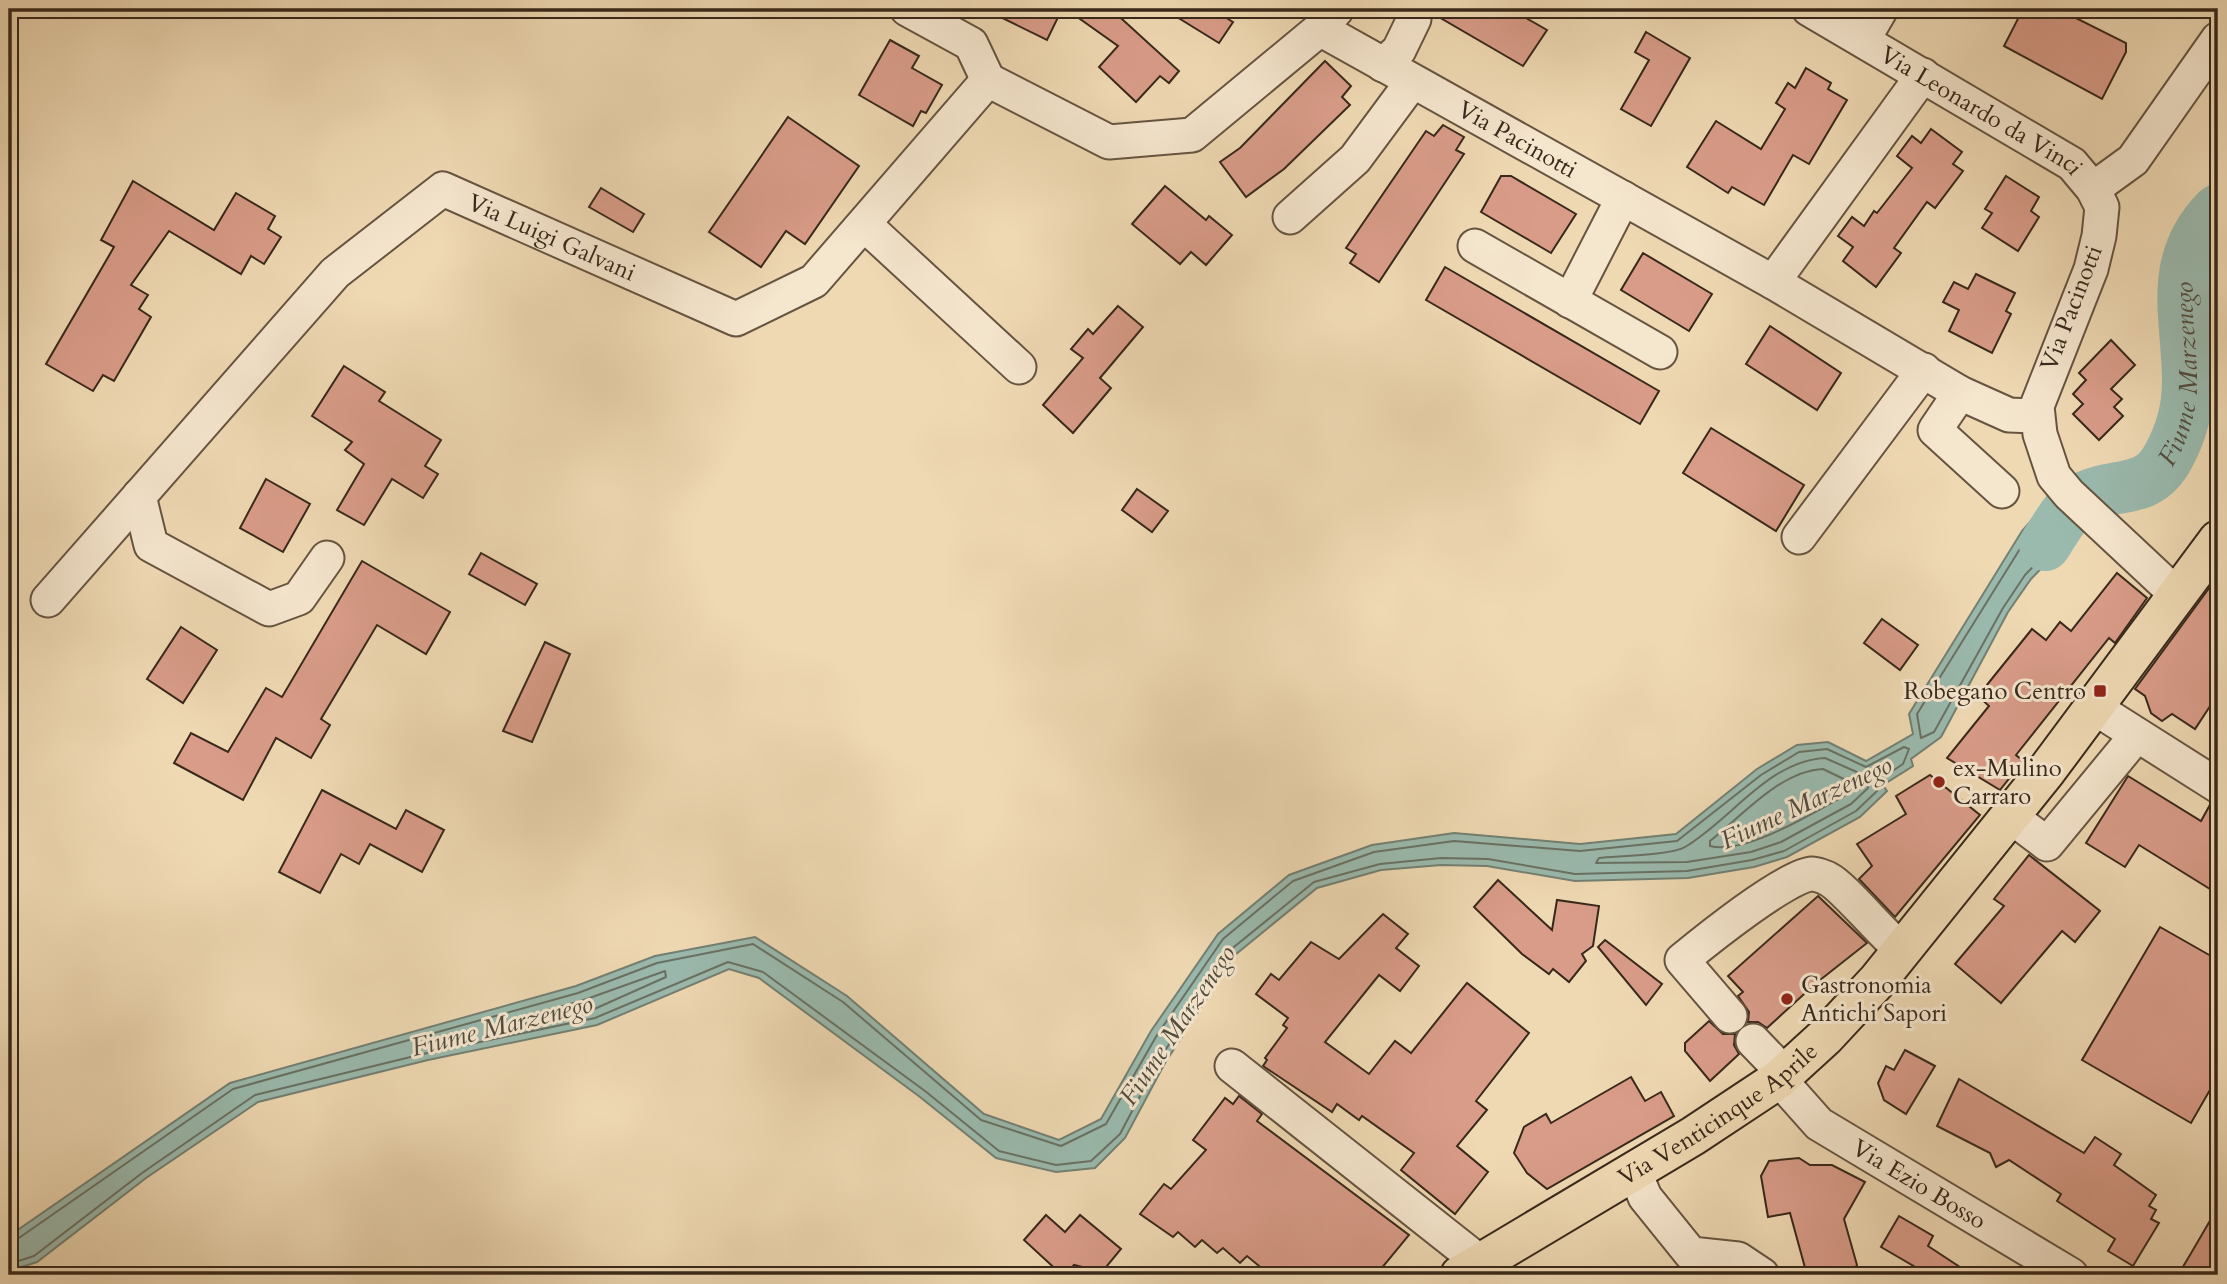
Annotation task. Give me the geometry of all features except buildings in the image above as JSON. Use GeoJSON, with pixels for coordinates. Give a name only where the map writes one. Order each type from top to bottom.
{"type":"FeatureCollection","features":[{"type":"Feature","properties":{"kind":"main road","name":"Via Venticinque Aprile"},"geometry":{"type":"LineString","coordinates":[[1470,1269],[1634,1172],[1782,1077],[1849,1012],[1902,950],[2095,708],[2175,594],[2218,540]]}},
{"type":"Feature","properties":{"kind":"street"},"geometry":{"type":"LineString","coordinates":[[907,9],[971,44],[988,80],[1109,142],[1192,135],[1324,16]]}},
{"type":"Feature","properties":{"kind":"street","name":"Via Leonardo da Vinci"},"geometry":{"type":"LineString","coordinates":[[1809,9],[2072,164],[2093,189]]}},
{"type":"Feature","properties":{"kind":"street","name":"Via Leonardo da Vinci"},"geometry":{"type":"LineString","coordinates":[[1863,40],[1881,9]]}},
{"type":"Feature","properties":{"kind":"street","name":"Via Pacinotti"},"geometry":{"type":"LineString","coordinates":[[1324,16],[1383,65],[1773,282],[1960,393],[2009,415],[2037,416]]}},
{"type":"Feature","properties":{"kind":"street"},"geometry":{"type":"LineString","coordinates":[[1383,65],[1399,50],[1414,19]]}},
{"type":"Feature","properties":{"kind":"street"},"geometry":{"type":"LineString","coordinates":[[2093,189],[2133,159],[2218,39]]}},
{"type":"Feature","properties":{"kind":"street"},"geometry":{"type":"LineString","coordinates":[[1773,282],[1923,75]]}},
{"type":"Feature","properties":{"kind":"street","name":"Via Luigi Galvani"},"geometry":{"type":"LineString","coordinates":[[48,600],[335,273],[443,189],[736,319],[814,281],[988,80]]}},
{"type":"Feature","properties":{"kind":"street"},"geometry":{"type":"LineString","coordinates":[[1290,217],[1355,159],[1412,82]]}},
{"type":"Feature","properties":{"kind":"street","name":"Via Pacinotti"},"geometry":{"type":"LineString","coordinates":[[2093,189],[2102,207],[2094,258],[2045,380],[2037,405],[2037,416],[2054,476],[2094,521],[2175,594]]}},
{"type":"Feature","properties":{"kind":"street"},"geometry":{"type":"LineString","coordinates":[[1570,301],[1623,198]]}},
{"type":"Feature","properties":{"kind":"street"},"geometry":{"type":"LineString","coordinates":[[865,225],[1019,367]]}},
{"type":"Feature","properties":{"kind":"street"},"geometry":{"type":"LineString","coordinates":[[1475,246],[1660,352]]}},
{"type":"Feature","properties":{"kind":"street"},"geometry":{"type":"LineString","coordinates":[[1799,537],[1924,370]]}},
{"type":"Feature","properties":{"kind":"street"},"geometry":{"type":"LineString","coordinates":[[1960,393],[1935,430],[2002,491]]}},
{"type":"Feature","properties":{"kind":"street"},"geometry":{"type":"LineString","coordinates":[[139,496],[151,545],[269,609],[299,598],[327,558]]}},
{"type":"Feature","properties":{"kind":"street"},"geometry":{"type":"LineString","coordinates":[[2095,708],[2218,786]]}},
{"type":"Feature","properties":{"kind":"street"},"geometry":{"type":"LineString","coordinates":[[2010,816],[2047,844],[2136,736]]}},
{"type":"Feature","properties":{"kind":"street"},"geometry":{"type":"LineString","coordinates":[[1730,1016],[1682,960],[1741,913],[1812,874],[1830,880],[1902,950]]}},
{"type":"Feature","properties":{"kind":"street","name":"Via Ezio Bosso"},"geometry":{"type":"LineString","coordinates":[[1753,1041],[1819,1124],[2071,1275]]}},
{"type":"Feature","properties":{"kind":"street"},"geometry":{"type":"LineString","coordinates":[[1232,1066],[1470,1269]]}},
{"type":"Feature","properties":{"kind":"street"},"geometry":{"type":"LineString","coordinates":[[1634,1172],[1645,1197],[1691,1254],[1738,1259],[1762,1275]]}},
{"type":"Feature","properties":{"kind":"water"},"geometry":{"type":"Polygon","coordinates":[[[2048,501],[2058,504],[2081,527],[2031,579],[2008,612],[1941,737],[1911,759],[1913,766],[1883,785],[1887,791],[1860,817],[1787,857],[1754,867],[1688,878],[1575,881],[1487,866],[1441,865],[1381,870],[1317,888],[1235,955],[1165,1063],[1125,1138],[1095,1168],[1056,1172],[996,1158],[920,1097],[759,978],[729,969],[597,1025],[428,1060],[258,1102],[146,1178],[37,1262],[9,1271],[9,1236],[230,1083],[576,986],[655,956],[755,937],[847,996],[984,1114],[1059,1140],[1101,1119],[1151,1031],[1218,934],[1289,875],[1372,845],[1454,833],[1580,844],[1676,834],[1757,769],[1797,745],[1828,742],[1866,761],[1913,734],[1909,714],[2022,531],[2048,501]]]}},
{"type":"Feature","properties":{"kind":"waterway","name":"Fiume Marzenego"},"geometry":{"type":"LineString","coordinates":[[2045,545],[2062,518],[2079,501],[2097,493],[2131,486],[2151,477],[2160,469],[2173,448],[2183,420],[2188,391],[2183,291],[2186,270],[2191,250],[2218,210]]}},
{"type":"Feature","properties":{"kind":"place","name":"Robegano Centro"},"geometry":{"type":"Point","coordinates":[2100,691]}},
{"type":"Feature","properties":{"kind":"place","name":"ex-Mulino Carraro"},"geometry":{"type":"Point","coordinates":[1939,782]}},
{"type":"Feature","properties":{"kind":"place","name":"Gastronomia Antichi Sapori"},"geometry":{"type":"Point","coordinates":[1787,999]}}]}
